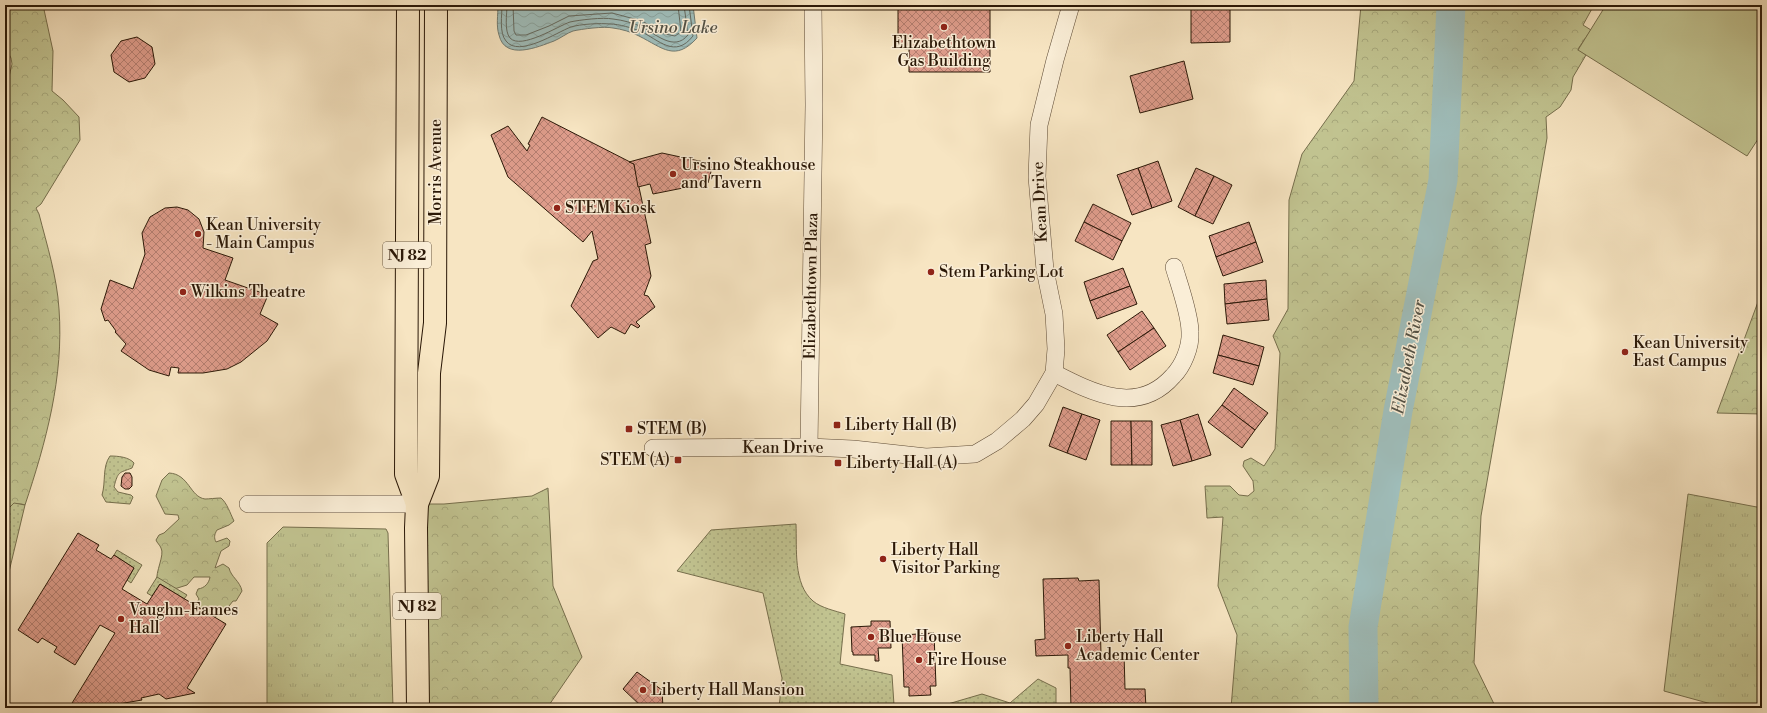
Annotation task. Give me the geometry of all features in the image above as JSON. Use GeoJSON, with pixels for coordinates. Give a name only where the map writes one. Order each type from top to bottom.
{"type":"FeatureCollection","features":[{"type":"Feature","properties":{"kind":"main road","name":"Morris Avenue"},"geometry":{"type":"LineString","coordinates":[[408,5],[406,474],[417,504],[418,708]]}},
{"type":"Feature","properties":{"kind":"main road","name":"Morris Avenue"},"geometry":{"type":"LineString","coordinates":[[417,504],[428,476],[429,372],[435,323],[436,5]]}},
{"type":"Feature","properties":{"kind":"street","name":"Elizabethtown Plaza"},"geometry":{"type":"LineString","coordinates":[[809,447],[814,105],[813,5]]}},
{"type":"Feature","properties":{"kind":"street","name":"Kean Drive"},"geometry":{"type":"LineString","coordinates":[[653,448],[809,447],[853,449],[926,457],[975,454],[997,441],[1023,419],[1036,404],[1054,373],[1056,349],[1054,314],[1044,270],[1037,177],[1039,125],[1055,60],[1071,5]]}},
{"type":"Feature","properties":{"kind":"street"},"geometry":{"type":"LineString","coordinates":[[1054,373],[1074,383],[1098,392],[1116,397],[1136,399],[1158,390],[1170,381],[1178,371],[1185,358],[1190,332],[1174,267]]}},
{"type":"Feature","properties":{"kind":"street"},"geometry":{"type":"LineString","coordinates":[[248,504],[417,504]]}},
{"type":"Feature","properties":{"kind":"green space"},"geometry":{"type":"Polygon","coordinates":[[[5,5],[43,5],[53,51],[52,91],[79,117],[80,140],[41,204],[36,208],[39,214],[54,273],[58,297],[60,334],[59,359],[52,409],[40,457],[25,505],[14,505],[5,512],[5,84],[9,77],[12,64],[11,58],[5,47],[5,5]]]}},
{"type":"Feature","properties":{"kind":"green space"},"geometry":{"type":"Polygon","coordinates":[[[1361,5],[1594,5],[1583,25],[1591,30],[1578,49],[1586,55],[1573,77],[1571,90],[1560,107],[1546,117],[1547,138],[1481,516],[1474,663],[1496,708],[1231,708],[1237,635],[1218,586],[1223,517],[1207,518],[1205,486],[1230,486],[1239,495],[1248,496],[1254,491],[1253,481],[1243,466],[1244,461],[1251,458],[1264,466],[1275,449],[1280,353],[1273,336],[1288,309],[1289,200],[1302,154],[1354,81],[1361,5]]]}},
{"type":"Feature","properties":{"kind":"green space"},"geometry":{"type":"Polygon","coordinates":[[[1606,5],[1762,5],[1762,133],[1747,156],[1578,50],[1606,5]]]}},
{"type":"Feature","properties":{"kind":"green space"},"geometry":{"type":"Polygon","coordinates":[[[1762,291],[1762,414],[1717,413],[1762,291]]]}},
{"type":"Feature","properties":{"kind":"green space"},"geometry":{"type":"Polygon","coordinates":[[[110,456],[126,458],[134,463],[132,468],[118,475],[114,487],[118,492],[131,495],[133,497],[130,504],[106,502],[102,495],[106,465],[110,456]]]}},
{"type":"Feature","properties":{"kind":"green space"},"geometry":{"type":"Polygon","coordinates":[[[169,473],[176,474],[181,477],[200,497],[205,499],[221,498],[227,505],[234,521],[217,530],[215,533],[216,542],[227,538],[230,541],[229,546],[221,551],[215,568],[223,564],[229,568],[242,591],[236,601],[233,601],[229,606],[229,611],[219,614],[212,619],[195,606],[199,599],[196,594],[198,589],[203,588],[206,585],[210,577],[194,577],[187,585],[171,590],[157,582],[157,573],[162,551],[156,540],[159,535],[164,533],[179,519],[178,515],[165,514],[156,496],[162,480],[169,473]]]}},
{"type":"Feature","properties":{"kind":"green space"},"geometry":{"type":"Polygon","coordinates":[[[548,488],[553,586],[582,657],[547,708],[419,708],[417,504],[444,504],[532,496],[548,488]]]}},
{"type":"Feature","properties":{"kind":"green space"},"geometry":{"type":"Polygon","coordinates":[[[1688,494],[1762,508],[1762,708],[1726,708],[1664,691],[1688,494]]]}},
{"type":"Feature","properties":{"kind":"green space"},"geometry":{"type":"Polygon","coordinates":[[[14,503],[25,505],[8,576],[5,570],[5,512],[14,503]]]}},
{"type":"Feature","properties":{"kind":"green space"},"geometry":{"type":"Polygon","coordinates":[[[796,524],[797,566],[802,585],[813,601],[820,606],[845,614],[840,664],[892,675],[894,705],[941,706],[982,694],[1010,703],[1038,679],[1056,688],[1056,708],[779,708],[782,678],[763,593],[677,571],[711,530],[796,524]]]}},
{"type":"Feature","properties":{"kind":"green space"},"geometry":{"type":"Polygon","coordinates":[[[283,527],[386,529],[388,533],[393,708],[267,708],[267,543],[283,527]]]}},
{"type":"Feature","properties":{"kind":"green space"},"geometry":{"type":"Polygon","coordinates":[[[117,550],[142,565],[131,583],[127,580],[134,568],[114,555],[117,550]]]}},
{"type":"Feature","properties":{"kind":"green space"},"geometry":{"type":"Polygon","coordinates":[[[157,577],[187,595],[184,599],[160,584],[152,596],[147,593],[157,577]]]}},
{"type":"Feature","properties":{"kind":"water","name":"Ursino Lake"},"geometry":{"type":"Polygon","coordinates":[[[498,5],[693,5],[697,38],[682,50],[675,51],[662,48],[630,32],[609,27],[573,31],[554,41],[531,49],[515,50],[508,48],[502,43],[497,24],[498,5]]]}},
{"type":"Feature","properties":{"kind":"building","name":"Elizabethtown Gas Building"},"geometry":{"type":"Polygon","coordinates":[[[898,5],[990,5],[990,72],[909,72],[909,49],[898,48],[898,5]]]}},
{"type":"Feature","properties":{"kind":"building"},"geometry":{"type":"Polygon","coordinates":[[[1191,5],[1230,5],[1230,42],[1191,43],[1191,5]]]}},
{"type":"Feature","properties":{"kind":"building"},"geometry":{"type":"Polygon","coordinates":[[[137,37],[152,47],[155,64],[145,78],[129,82],[114,72],[111,55],[121,41],[137,37]]]}},
{"type":"Feature","properties":{"kind":"building"},"geometry":{"type":"Polygon","coordinates":[[[1184,61],[1193,99],[1140,113],[1130,76],[1184,61]]]}},
{"type":"Feature","properties":{"kind":"building"},"geometry":{"type":"Polygon","coordinates":[[[542,117],[634,164],[651,243],[645,245],[651,276],[644,295],[648,296],[655,307],[636,322],[640,326],[638,328],[631,324],[625,334],[611,327],[598,338],[571,306],[593,261],[598,259],[592,231],[583,242],[508,177],[491,135],[508,126],[527,151],[530,145],[528,144],[542,117]]]}},
{"type":"Feature","properties":{"kind":"building","name":"Ursino Steakhouse and Tavern"},"geometry":{"type":"Polygon","coordinates":[[[662,153],[713,164],[708,183],[653,194],[650,184],[638,187],[634,164],[629,162],[662,153]]]}},
{"type":"Feature","properties":{"kind":"building"},"geometry":{"type":"Polygon","coordinates":[[[1158,161],[1172,201],[1152,208],[1138,168],[1158,161]]]}},
{"type":"Feature","properties":{"kind":"building"},"geometry":{"type":"Polygon","coordinates":[[[1138,168],[1152,208],[1132,215],[1117,175],[1138,168]]]}},
{"type":"Feature","properties":{"kind":"building"},"geometry":{"type":"Polygon","coordinates":[[[1196,168],[1214,176],[1195,216],[1178,207],[1196,168]]]}},
{"type":"Feature","properties":{"kind":"building"},"geometry":{"type":"Polygon","coordinates":[[[1214,176],[1232,185],[1213,224],[1195,216],[1214,176]]]}},
{"type":"Feature","properties":{"kind":"building"},"geometry":{"type":"Polygon","coordinates":[[[1093,204],[1131,223],[1122,241],[1084,222],[1093,204]]]}},
{"type":"Feature","properties":{"kind":"building","name":"Wilkins Theatre"},"geometry":{"type":"Polygon","coordinates":[[[177,207],[188,210],[199,219],[204,232],[203,248],[233,258],[225,280],[268,295],[260,314],[278,324],[267,341],[241,362],[227,369],[203,373],[178,373],[179,368],[171,367],[169,376],[149,370],[121,351],[126,344],[115,332],[116,331],[108,320],[105,321],[101,309],[110,280],[133,289],[145,254],[142,233],[150,217],[165,208],[177,207]]]}},
{"type":"Feature","properties":{"kind":"building"},"geometry":{"type":"Polygon","coordinates":[[[1084,222],[1122,241],[1113,260],[1075,241],[1084,222]]]}},
{"type":"Feature","properties":{"kind":"building"},"geometry":{"type":"Polygon","coordinates":[[[1249,222],[1256,242],[1216,257],[1209,236],[1249,222]]]}},
{"type":"Feature","properties":{"kind":"building"},"geometry":{"type":"Polygon","coordinates":[[[1256,242],[1263,262],[1223,276],[1216,257],[1256,242]]]}},
{"type":"Feature","properties":{"kind":"building"},"geometry":{"type":"Polygon","coordinates":[[[1123,268],[1130,286],[1090,301],[1084,282],[1123,268]]]}},
{"type":"Feature","properties":{"kind":"building"},"geometry":{"type":"Polygon","coordinates":[[[1266,280],[1267,299],[1225,304],[1224,284],[1266,280]]]}},
{"type":"Feature","properties":{"kind":"building"},"geometry":{"type":"Polygon","coordinates":[[[1130,286],[1137,304],[1097,319],[1090,301],[1130,286]]]}},
{"type":"Feature","properties":{"kind":"building"},"geometry":{"type":"Polygon","coordinates":[[[1267,299],[1269,320],[1227,324],[1225,304],[1267,299]]]}},
{"type":"Feature","properties":{"kind":"building"},"geometry":{"type":"Polygon","coordinates":[[[1142,311],[1154,328],[1118,352],[1107,335],[1142,311]]]}},
{"type":"Feature","properties":{"kind":"building"},"geometry":{"type":"Polygon","coordinates":[[[1154,328],[1166,346],[1130,370],[1118,352],[1154,328]]]}},
{"type":"Feature","properties":{"kind":"building"},"geometry":{"type":"Polygon","coordinates":[[[1223,335],[1264,347],[1259,366],[1218,355],[1223,335]]]}},
{"type":"Feature","properties":{"kind":"building"},"geometry":{"type":"Polygon","coordinates":[[[1218,355],[1259,366],[1253,385],[1213,373],[1218,355]]]}},
{"type":"Feature","properties":{"kind":"building"},"geometry":{"type":"Polygon","coordinates":[[[1234,388],[1268,413],[1255,430],[1222,405],[1234,388]]]}},
{"type":"Feature","properties":{"kind":"building"},"geometry":{"type":"Polygon","coordinates":[[[1222,405],[1255,430],[1242,448],[1208,422],[1222,405]]]}},
{"type":"Feature","properties":{"kind":"building"},"geometry":{"type":"Polygon","coordinates":[[[1063,407],[1082,414],[1067,453],[1049,446],[1063,407]]]}},
{"type":"Feature","properties":{"kind":"building"},"geometry":{"type":"Polygon","coordinates":[[[1082,414],[1100,420],[1086,460],[1067,453],[1082,414]]]}},
{"type":"Feature","properties":{"kind":"building"},"geometry":{"type":"Polygon","coordinates":[[[1198,414],[1211,455],[1192,461],[1180,420],[1198,414]]]}},
{"type":"Feature","properties":{"kind":"building"},"geometry":{"type":"Polygon","coordinates":[[[1180,420],[1192,461],[1173,466],[1161,425],[1180,420]]]}},
{"type":"Feature","properties":{"kind":"building"},"geometry":{"type":"Polygon","coordinates":[[[1111,421],[1131,421],[1132,465],[1111,465],[1111,421]]]}},
{"type":"Feature","properties":{"kind":"building"},"geometry":{"type":"Polygon","coordinates":[[[1131,421],[1152,421],[1152,465],[1132,465],[1131,421]]]}},
{"type":"Feature","properties":{"kind":"building"},"geometry":{"type":"Polygon","coordinates":[[[125,473],[130,473],[132,477],[132,486],[129,489],[125,489],[121,486],[122,477],[125,473]]]}},
{"type":"Feature","properties":{"kind":"building","name":"Vaughn-Eames Hall"},"geometry":{"type":"Polygon","coordinates":[[[78,533],[99,545],[96,550],[111,559],[114,555],[134,568],[122,589],[147,604],[160,584],[226,624],[187,688],[195,693],[166,699],[159,694],[141,698],[142,700],[95,708],[69,708],[115,633],[100,625],[75,665],[54,652],[57,647],[42,638],[38,643],[18,630],[78,533]]]}},
{"type":"Feature","properties":{"kind":"building","name":"Liberty Hall Academic Center"},"geometry":{"type":"Polygon","coordinates":[[[1078,578],[1079,581],[1099,580],[1101,654],[1124,653],[1125,689],[1145,689],[1146,708],[1071,708],[1070,668],[1068,668],[1068,655],[1036,656],[1035,640],[1045,639],[1043,579],[1078,578]]]}},
{"type":"Feature","properties":{"kind":"building","name":"Blue House"},"geometry":{"type":"Polygon","coordinates":[[[871,621],[890,621],[891,648],[878,648],[879,661],[875,661],[875,655],[853,655],[852,652],[851,627],[871,626],[871,621]]]}},
{"type":"Feature","properties":{"kind":"building","name":"Fire House"},"geometry":{"type":"Polygon","coordinates":[[[934,633],[936,686],[930,686],[931,695],[909,696],[909,687],[904,687],[902,635],[934,633]]]}},
{"type":"Feature","properties":{"kind":"building","name":"Liberty Hall Mansion"},"geometry":{"type":"Polygon","coordinates":[[[637,672],[662,690],[663,708],[643,708],[623,689],[637,672]]]}},
{"type":"Feature","properties":{"kind":"waterway","name":"Elizabeth River"},"geometry":{"type":"LineString","coordinates":[[1364,708],[1363,627],[1398,411],[1443,180],[1451,5]]}},
{"type":"Feature","properties":{"kind":"place","name":"Elizabethtown Gas Building"},"geometry":{"type":"Point","coordinates":[944,27]}},
{"type":"Feature","properties":{"kind":"place","name":"Ursino Steakhouse and Tavern"},"geometry":{"type":"Point","coordinates":[673,174]}},
{"type":"Feature","properties":{"kind":"place","name":"STEM Kiosk"},"geometry":{"type":"Point","coordinates":[557,208]}},
{"type":"Feature","properties":{"kind":"place","name":"Kean University - Main Campus"},"geometry":{"type":"Point","coordinates":[198,234]}},
{"type":"Feature","properties":{"kind":"place","name":"Stem Parking Lot"},"geometry":{"type":"Point","coordinates":[931,272]}},
{"type":"Feature","properties":{"kind":"place","name":"Wilkins Theatre"},"geometry":{"type":"Point","coordinates":[183,292]}},
{"type":"Feature","properties":{"kind":"place","name":"Kean University East Campus"},"geometry":{"type":"Point","coordinates":[1625,352]}},
{"type":"Feature","properties":{"kind":"place","name":"Liberty Hall (B)"},"geometry":{"type":"Point","coordinates":[837,425]}},
{"type":"Feature","properties":{"kind":"place","name":"STEM (B)"},"geometry":{"type":"Point","coordinates":[629,429]}},
{"type":"Feature","properties":{"kind":"place","name":"STEM (A)"},"geometry":{"type":"Point","coordinates":[678,460]}},
{"type":"Feature","properties":{"kind":"place","name":"Liberty Hall (A)"},"geometry":{"type":"Point","coordinates":[838,463]}},
{"type":"Feature","properties":{"kind":"place","name":"Liberty Hall Visitor Parking"},"geometry":{"type":"Point","coordinates":[883,559]}},
{"type":"Feature","properties":{"kind":"place","name":"Vaughn-Eames Hall"},"geometry":{"type":"Point","coordinates":[121,619]}},
{"type":"Feature","properties":{"kind":"place","name":"Blue House"},"geometry":{"type":"Point","coordinates":[871,637]}},
{"type":"Feature","properties":{"kind":"place","name":"Liberty Hall Academic Center"},"geometry":{"type":"Point","coordinates":[1068,646]}},
{"type":"Feature","properties":{"kind":"place","name":"Fire House"},"geometry":{"type":"Point","coordinates":[919,660]}},
{"type":"Feature","properties":{"kind":"place","name":"Liberty Hall Mansion"},"geometry":{"type":"Point","coordinates":[643,690]}}]}
